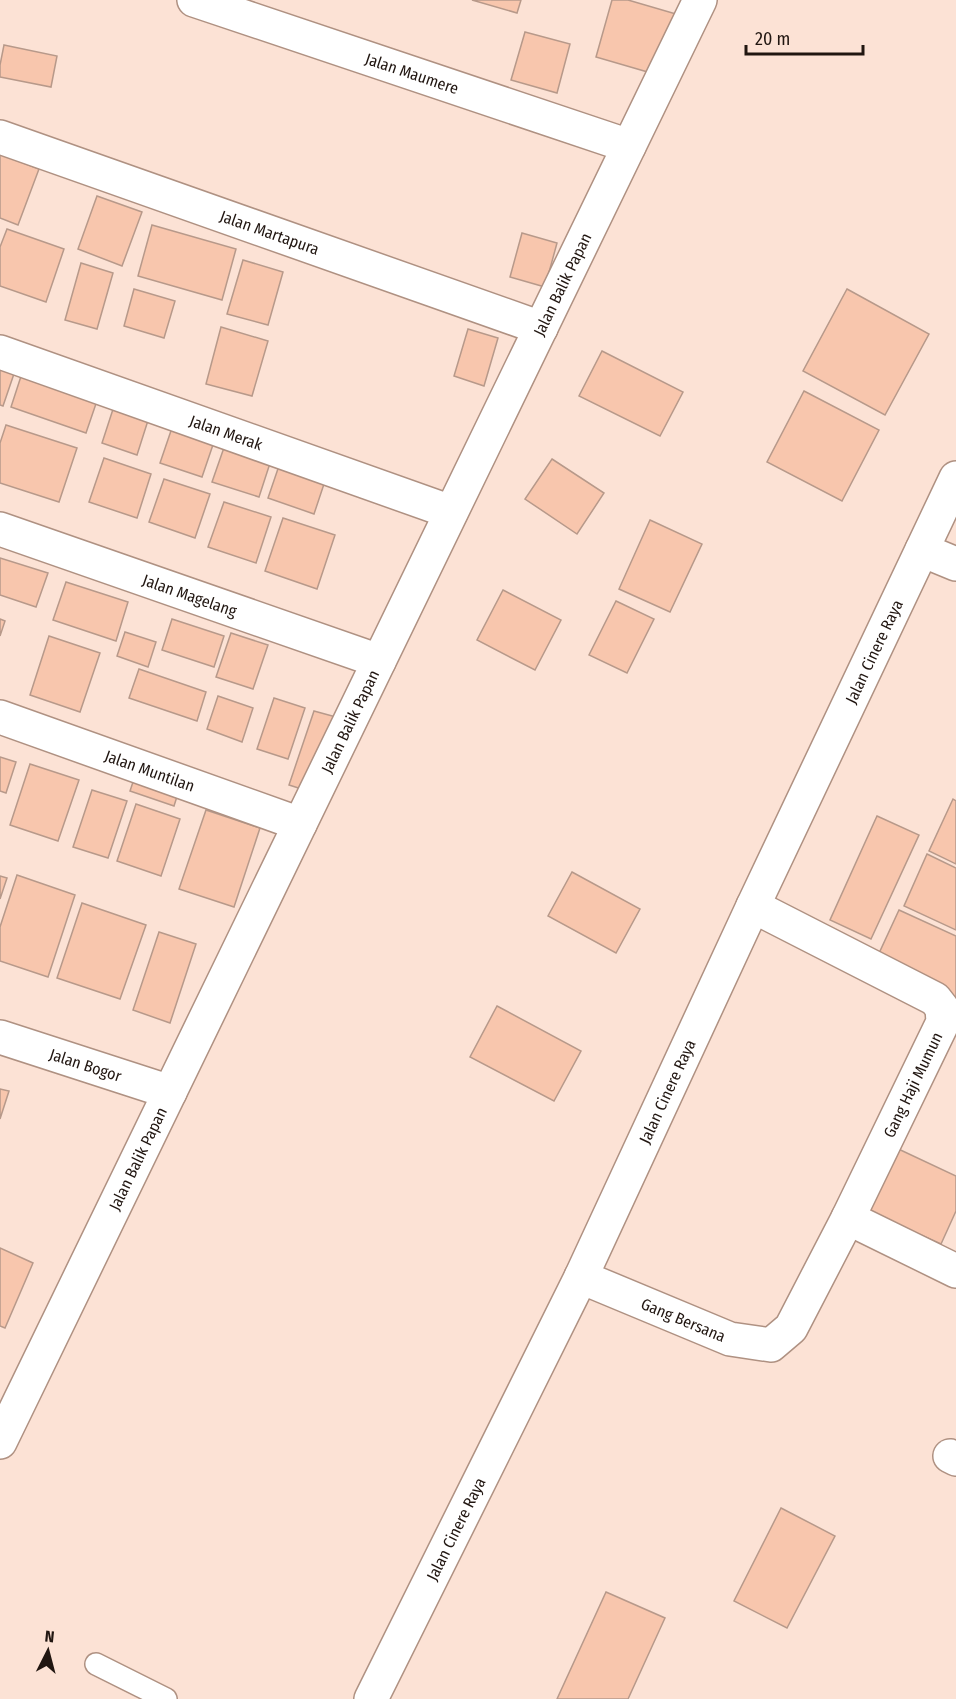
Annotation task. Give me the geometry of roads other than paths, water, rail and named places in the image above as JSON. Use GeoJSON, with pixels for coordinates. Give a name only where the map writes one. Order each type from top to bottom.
{"type":"FeatureCollection","features":[{"type":"Feature","properties":{"kind":"street","name":"Jalan Maumere"},"geometry":{"type":"LineString","coordinates":[[194,0],[629,146]]}},
{"type":"Feature","properties":{"kind":"street","name":"Jalan Balik Papan"},"geometry":{"type":"LineString","coordinates":[[0,1442],[11,1394],[170,1092],[700,0]]}},
{"type":"Feature","properties":{"kind":"street","name":"Jalan Martapura"},"geometry":{"type":"LineString","coordinates":[[0,137],[541,328]]}},
{"type":"Feature","properties":{"kind":"street","name":"Jalan Merak"},"geometry":{"type":"LineString","coordinates":[[0,352],[451,512]]}},
{"type":"Feature","properties":{"kind":"street","name":"Jalan Cinere Raya"},"geometry":{"type":"LineString","coordinates":[[371,1699],[590,1280],[753,906],[956,478]]}},
{"type":"Feature","properties":{"kind":"street","name":"Jalan Magelang"},"geometry":{"type":"LineString","coordinates":[[0,529],[379,661]]}},
{"type":"Feature","properties":{"kind":"street"},"geometry":{"type":"LineString","coordinates":[[922,550],[956,564]]}},
{"type":"Feature","properties":{"kind":"street","name":"Jalan Muntilan"},"geometry":{"type":"LineString","coordinates":[[0,717],[300,824]]}},
{"type":"Feature","properties":{"kind":"street","name":"Gang Haji Mumun"},"geometry":{"type":"LineString","coordinates":[[753,906],[935,999],[942,1008],[943,1022],[848,1218],[791,1328],[771,1344]]}},
{"type":"Feature","properties":{"kind":"street","name":"Jalan Bogor"},"geometry":{"type":"LineString","coordinates":[[0,1037],[170,1092]]}},
{"type":"Feature","properties":{"kind":"street"},"geometry":{"type":"LineString","coordinates":[[848,1218],[956,1271]]}},
{"type":"Feature","properties":{"kind":"street","name":"Gang Bersana"},"geometry":{"type":"LineString","coordinates":[[590,1280],[730,1339],[771,1344]]}},
{"type":"Feature","properties":{"kind":"lane"},"geometry":{"type":"LineString","coordinates":[[96,1664],[166,1699]]}}]}
